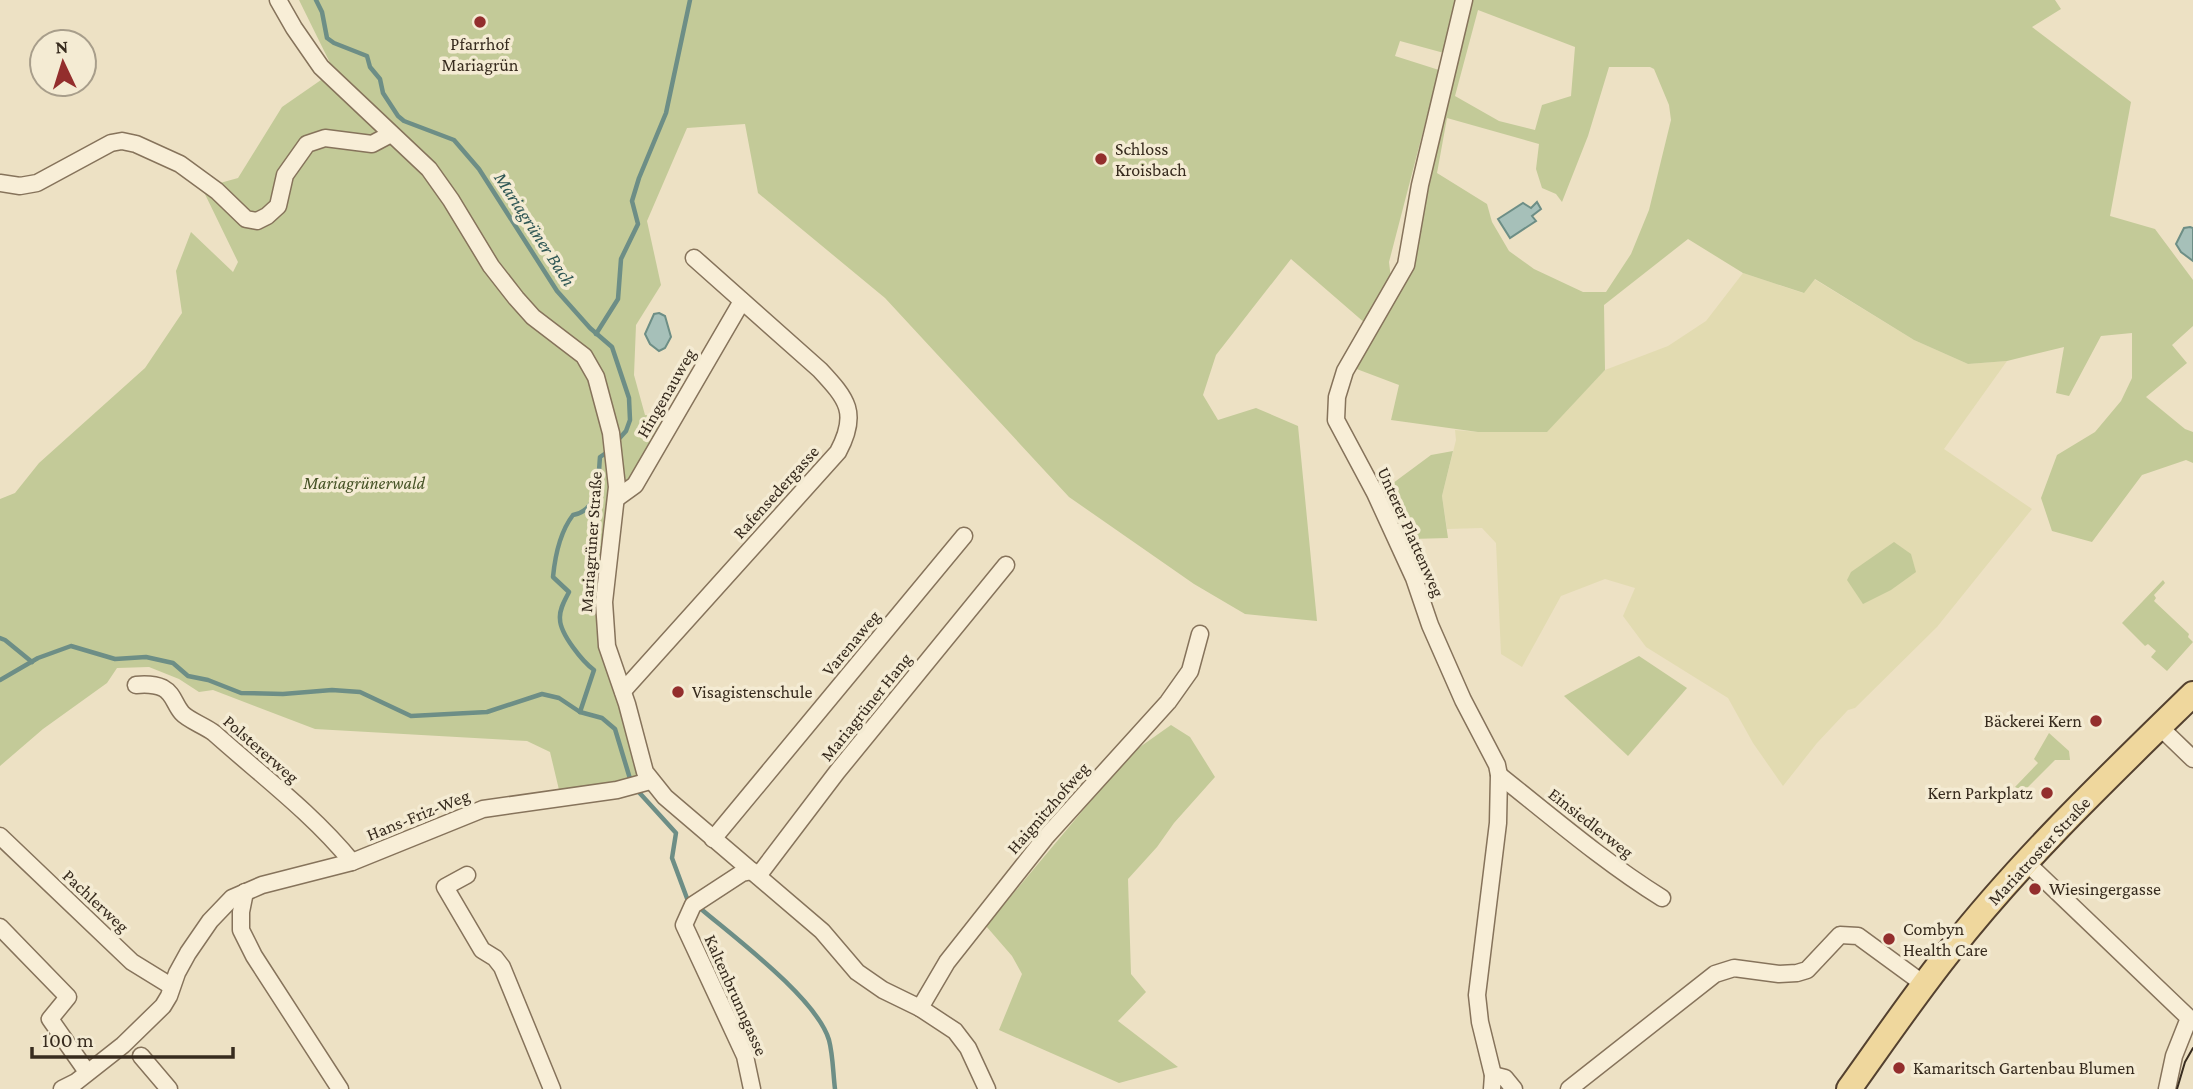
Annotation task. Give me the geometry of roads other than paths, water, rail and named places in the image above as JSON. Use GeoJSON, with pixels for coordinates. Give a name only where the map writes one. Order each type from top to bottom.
{"type":"FeatureCollection","features":[{"type":"Feature","properties":{"kind":"main road","name":"Mariatroster Straße"},"geometry":{"type":"LineString","coordinates":[[1849,1089],[1956,943],[2026,862],[2193,694]]}},
{"type":"Feature","properties":{"kind":"street","name":"Mariagrüner Straße"},"geometry":{"type":"LineString","coordinates":[[278,0],[321,67],[429,169],[491,266],[516,298],[533,317],[584,356],[596,377],[616,464],[617,498],[604,602],[607,646],[623,691],[643,766],[640,784],[665,797],[822,931],[857,972],[883,990],[948,1025],[962,1039],[987,1089]]}},
{"type":"Feature","properties":{"kind":"street","name":"Unterer Plattenweg"},"geometry":{"type":"LineString","coordinates":[[1464,0],[1420,185],[1406,265],[1345,371],[1337,397],[1336,420],[1375,493],[1414,578],[1430,625],[1497,765],[1498,823],[1477,995],[1492,1082]]}},
{"type":"Feature","properties":{"kind":"street"},"geometry":{"type":"LineString","coordinates":[[0,183],[20,186],[37,183],[111,143],[122,141],[136,144],[180,164],[217,191],[246,219],[257,221],[268,216],[278,206],[285,175],[307,144],[325,138],[372,144],[391,134]]}},
{"type":"Feature","properties":{"kind":"street","name":"Rafensedergasse"},"geometry":{"type":"LineString","coordinates":[[623,691],[838,452],[850,425],[848,409],[839,391],[820,370],[694,258]]}},
{"type":"Feature","properties":{"kind":"street","name":"Hingenauweg"},"geometry":{"type":"LineString","coordinates":[[617,498],[635,485],[742,301]]}},
{"type":"Feature","properties":{"kind":"street","name":"Varenaweg"},"geometry":{"type":"LineString","coordinates":[[713,839],[964,536]]}},
{"type":"Feature","properties":{"kind":"street","name":"Mariagrüner Hang"},"geometry":{"type":"LineString","coordinates":[[755,873],[1006,565]]}},
{"type":"Feature","properties":{"kind":"street","name":"Haignitzhofweg"},"geometry":{"type":"LineString","coordinates":[[920,1008],[947,962],[1037,848],[1168,702],[1190,671],[1200,634]]}},
{"type":"Feature","properties":{"kind":"street","name":"Polstererweg"},"geometry":{"type":"LineString","coordinates":[[136,685],[160,687],[171,694],[183,714],[204,725],[276,788],[330,836],[352,862]]}},
{"type":"Feature","properties":{"kind":"street"},"geometry":{"type":"LineString","coordinates":[[2161,725],[2193,759]]}},
{"type":"Feature","properties":{"kind":"street","name":"Einsiedlerweg"},"geometry":{"type":"LineString","coordinates":[[1499,775],[1638,884],[1662,898]]}},
{"type":"Feature","properties":{"kind":"street","name":"Hans-Friz-Weg"},"geometry":{"type":"LineString","coordinates":[[62,1089],[76,1082],[123,1045],[163,1006],[188,953],[210,921],[232,898],[262,885],[352,862],[484,809],[640,784]]}},
{"type":"Feature","properties":{"kind":"street","name":"Pachlerweg"},"geometry":{"type":"LineString","coordinates":[[0,836],[132,962],[171,986]]}},
{"type":"Feature","properties":{"kind":"street"},"geometry":{"type":"LineString","coordinates":[[2026,862],[2189,1018],[2174,1056],[2167,1089]]}},
{"type":"Feature","properties":{"kind":"street","name":"Kaltenbrunngasse"},"geometry":{"type":"LineString","coordinates":[[752,1089],[745,1056],[684,925],[692,905],[742,873],[755,873]]}},
{"type":"Feature","properties":{"kind":"street"},"geometry":{"type":"LineString","coordinates":[[467,875],[445,887],[482,950],[495,958],[502,967],[552,1089]]}},
{"type":"Feature","properties":{"kind":"street"},"geometry":{"type":"LineString","coordinates":[[245,892],[241,930],[254,956],[340,1089]]}},
{"type":"Feature","properties":{"kind":"street"},"geometry":{"type":"LineString","coordinates":[[0,927],[68,997],[50,1019],[87,1072]]}},
{"type":"Feature","properties":{"kind":"street"},"geometry":{"type":"LineString","coordinates":[[1569,1089],[1715,974],[1734,968],[1779,974],[1807,970],[1840,935],[1858,936],[1925,985]]}},
{"type":"Feature","properties":{"kind":"street"},"geometry":{"type":"LineString","coordinates":[[141,1056],[169,1089]]}},
{"type":"Feature","properties":{"kind":"street"},"geometry":{"type":"LineString","coordinates":[[1492,1082],[1505,1078],[1514,1089]]}},
{"type":"Feature","properties":{"kind":"water"},"geometry":{"type":"Polygon","coordinates":[[[1537,202],[1541,209],[1532,216],[1536,221],[1510,238],[1498,219],[1523,203],[1531,208],[1537,202]]]}},
{"type":"Feature","properties":{"kind":"water"},"geometry":{"type":"Polygon","coordinates":[[[2184,228],[2193,228],[2193,261],[2181,252],[2176,244],[2184,228]]]}},
{"type":"Feature","properties":{"kind":"water"},"geometry":{"type":"Polygon","coordinates":[[[654,314],[665,316],[671,337],[665,348],[659,351],[650,344],[645,334],[654,314]]]}},
{"type":"Feature","properties":{"kind":"waterway","name":"Mariagrüner Bach"},"geometry":{"type":"LineString","coordinates":[[316,0],[322,12],[327,38],[367,56],[370,67],[380,79],[383,93],[404,121],[454,140],[479,169],[557,291],[590,328],[612,347],[629,398],[630,420],[626,431],[617,441]]}},
{"type":"Feature","properties":{"kind":"waterway"},"geometry":{"type":"LineString","coordinates":[[596,334],[618,299],[621,259],[638,224],[632,201],[666,113],[690,0]]}},
{"type":"Feature","properties":{"kind":"waterway","name":"Mariagrüner Bach"},"geometry":{"type":"LineString","coordinates":[[580,712],[594,670],[578,654],[564,632],[560,615],[569,592],[553,577],[561,537],[573,515],[582,512],[593,500],[598,484],[600,457],[609,451]]}},
{"type":"Feature","properties":{"kind":"waterway"},"geometry":{"type":"LineString","coordinates":[[0,638],[32,662]]}},
{"type":"Feature","properties":{"kind":"waterway"},"geometry":{"type":"LineString","coordinates":[[0,680],[38,658],[71,646],[115,659],[146,657],[173,663],[188,676],[208,680],[241,693],[283,694],[332,690],[360,692],[411,716],[487,712],[542,694],[559,698],[580,712],[602,718],[615,729],[631,782]]}},
{"type":"Feature","properties":{"kind":"waterway","name":"Mariagrüner Bach"},"geometry":{"type":"LineString","coordinates":[[636,789],[676,833],[672,858],[688,901]]}},
{"type":"Feature","properties":{"kind":"waterway","name":"Mariagrüner Bach"},"geometry":{"type":"LineString","coordinates":[[701,909],[753,952],[809,1006],[829,1040],[835,1089]]}},
{"type":"Feature","properties":{"kind":"tram line"},"geometry":{"type":"LineString","coordinates":[[2177,1089],[2185,1062],[2193,1048]]}},
{"type":"Feature","properties":{"kind":"place","name":"Pfarrhof Mariagrün"},"geometry":{"type":"Point","coordinates":[480,22]}},
{"type":"Feature","properties":{"kind":"place","name":"Schloss Kroisbach"},"geometry":{"type":"Point","coordinates":[1101,159]}},
{"type":"Feature","properties":{"kind":"place","name":"Visagistenschule"},"geometry":{"type":"Point","coordinates":[678,692]}},
{"type":"Feature","properties":{"kind":"place","name":"Bäckerei Kern"},"geometry":{"type":"Point","coordinates":[2096,721]}},
{"type":"Feature","properties":{"kind":"place","name":"Kern Parkplatz"},"geometry":{"type":"Point","coordinates":[2047,793]}},
{"type":"Feature","properties":{"kind":"place","name":"Wiesingergasse"},"geometry":{"type":"Point","coordinates":[2035,889]}},
{"type":"Feature","properties":{"kind":"place","name":"Combyn Health Care"},"geometry":{"type":"Point","coordinates":[1889,939]}},
{"type":"Feature","properties":{"kind":"place","name":"Kamaritsch Gartenbau Blumen"},"geometry":{"type":"Point","coordinates":[1899,1068]}},
{"type":"Feature","properties":{"kind":"park label","name":"Mariagrünerwald"},"geometry":{"type":"Point","coordinates":[364,483]}}]}
